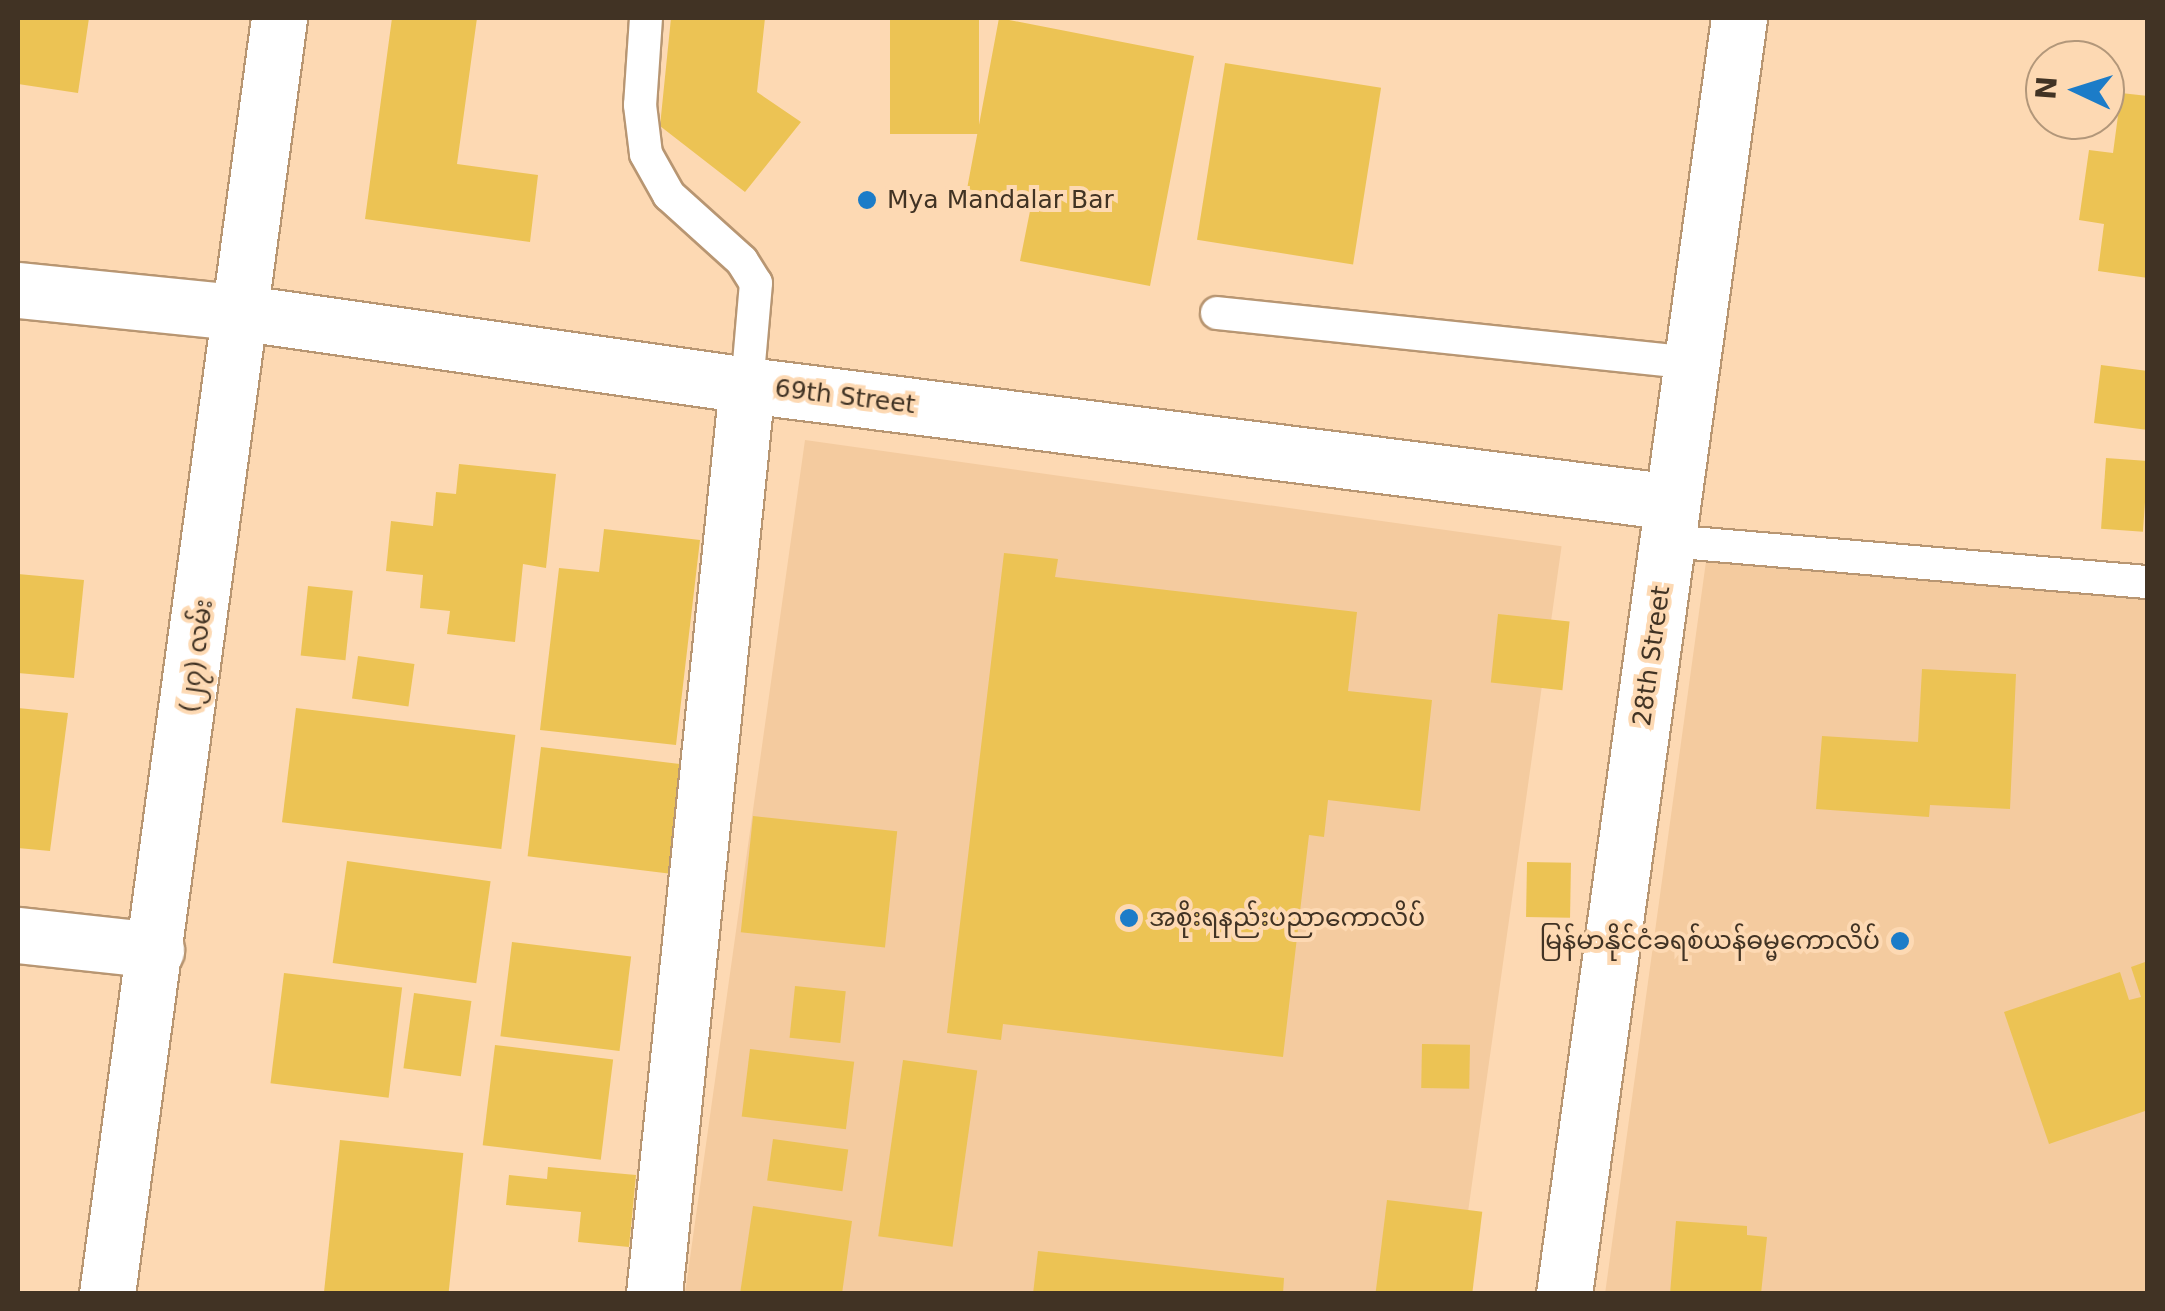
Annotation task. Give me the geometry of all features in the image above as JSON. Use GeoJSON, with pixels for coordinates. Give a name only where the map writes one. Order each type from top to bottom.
{"type":"FeatureCollection","features":[{"type":"Feature","properties":{"kind":"street","name":"(၂၇) လမ်း"},"geometry":{"type":"LineString","coordinates":[[107,1294],[244,313],[279,18]]}},
{"type":"Feature","properties":{"kind":"street","name":"28th Street"},"geometry":{"type":"LineString","coordinates":[[1564,1294],[1739,18]]}},
{"type":"Feature","properties":{"kind":"street","name":"69th Street"},"geometry":{"type":"LineString","coordinates":[[18,290],[244,313],[1670,522]]}},
{"type":"Feature","properties":{"kind":"street"},"geometry":{"type":"LineString","coordinates":[[654,1294],[747,385]]}},
{"type":"Feature","properties":{"kind":"street"},"geometry":{"type":"LineString","coordinates":[[18,935],[156,950]]}},
{"type":"Feature","properties":{"kind":"lane"},"geometry":{"type":"LineString","coordinates":[[646,18],[640,105],[646,154],[669,194],[742,261],[756,283],[747,385]]}},
{"type":"Feature","properties":{"kind":"lane"},"geometry":{"type":"LineString","coordinates":[[1218,313],[1692,363]]}},
{"type":"Feature","properties":{"kind":"lane"},"geometry":{"type":"LineString","coordinates":[[1670,522],[2148,582]]}},
{"type":"Feature","properties":{"kind":"shaded area","name":"အစိုးရနည်းပညာကောလိပ်"},"geometry":{"type":"Polygon","coordinates":[[[805,440],[1562,546],[1456,1294],[685,1293],[805,440]]]}},
{"type":"Feature","properties":{"kind":"shaded area","name":"မြန်မာနိုင်ငံခရစ်ယန်ဓမ္မကောလိပ်"},"geometry":{"type":"Polygon","coordinates":[[[1708,547],[2147,589],[2147,1293],[1605,1294],[1708,547]]]}},
{"type":"Feature","properties":{"kind":"building"},"geometry":{"type":"Polygon","coordinates":[[[18,18],[89,18],[78,93],[18,84],[18,18]]]}},
{"type":"Feature","properties":{"kind":"building"},"geometry":{"type":"Polygon","coordinates":[[[392,18],[477,18],[457,164],[538,175],[530,242],[365,219],[392,18]]]}},
{"type":"Feature","properties":{"kind":"building"},"geometry":{"type":"Polygon","coordinates":[[[671,18],[765,18],[757,92],[801,122],[745,192],[660,126],[671,18]]]}},
{"type":"Feature","properties":{"kind":"building"},"geometry":{"type":"Polygon","coordinates":[[[890,18],[979,18],[979,134],[890,134],[890,18]]]}},
{"type":"Feature","properties":{"kind":"building"},"geometry":{"type":"Polygon","coordinates":[[[999,18],[1194,56],[1150,286],[1020,261],[1032,201],[967,189],[999,18]]]}},
{"type":"Feature","properties":{"kind":"building"},"geometry":{"type":"Polygon","coordinates":[[[1225,63],[1381,88],[1353,265],[1197,240],[1225,63]]]}},
{"type":"Feature","properties":{"kind":"building"},"geometry":{"type":"Polygon","coordinates":[[[2125,93],[2148,96],[2148,278],[2098,271],[2104,224],[2079,220],[2089,150],[2113,153],[2115,140],[2125,140],[2125,93]]]}},
{"type":"Feature","properties":{"kind":"building"},"geometry":{"type":"Polygon","coordinates":[[[2101,365],[2148,371],[2148,430],[2094,423],[2101,365]]]}},
{"type":"Feature","properties":{"kind":"building"},"geometry":{"type":"Polygon","coordinates":[[[2106,458],[2148,461],[2143,532],[2101,529],[2106,458]]]}},
{"type":"Feature","properties":{"kind":"building"},"geometry":{"type":"Polygon","coordinates":[[[459,464],[556,474],[546,568],[523,564],[515,642],[447,634],[450,611],[420,608],[423,575],[386,571],[391,521],[433,526],[436,492],[456,494],[459,464]]]}},
{"type":"Feature","properties":{"kind":"building"},"geometry":{"type":"Polygon","coordinates":[[[604,529],[700,540],[676,745],[540,730],[559,568],[599,572],[604,529]]]}},
{"type":"Feature","properties":{"kind":"building"},"geometry":{"type":"Polygon","coordinates":[[[1004,553],[1058,559],[1055,577],[1357,612],[1348,691],[1432,700],[1420,811],[1328,800],[1324,837],[1309,835],[1283,1057],[1003,1024],[1001,1040],[947,1033],[1004,553]]]}},
{"type":"Feature","properties":{"kind":"building"},"geometry":{"type":"Polygon","coordinates":[[[18,574],[84,580],[74,678],[18,673],[18,574]]]}},
{"type":"Feature","properties":{"kind":"building"},"geometry":{"type":"Polygon","coordinates":[[[308,586],[353,591],[345,660],[301,656],[308,586]]]}},
{"type":"Feature","properties":{"kind":"building"},"geometry":{"type":"Polygon","coordinates":[[[1498,614],[1570,622],[1562,690],[1491,683],[1498,614]]]}},
{"type":"Feature","properties":{"kind":"building"},"geometry":{"type":"Polygon","coordinates":[[[358,656],[414,664],[408,707],[352,699],[358,656]]]}},
{"type":"Feature","properties":{"kind":"building"},"geometry":{"type":"Polygon","coordinates":[[[1922,669],[2016,674],[2010,809],[1930,805],[1929,817],[1816,809],[1822,736],[1918,742],[1922,669]]]}},
{"type":"Feature","properties":{"kind":"building"},"geometry":{"type":"Polygon","coordinates":[[[18,708],[68,713],[50,851],[18,848],[18,708]]]}},
{"type":"Feature","properties":{"kind":"building"},"geometry":{"type":"Polygon","coordinates":[[[296,708],[515,735],[501,849],[282,822],[296,708]]]}},
{"type":"Feature","properties":{"kind":"building"},"geometry":{"type":"Polygon","coordinates":[[[541,747],[684,765],[671,874],[528,856],[541,747]]]}},
{"type":"Feature","properties":{"kind":"building"},"geometry":{"type":"Polygon","coordinates":[[[753,816],[897,831],[885,948],[741,932],[753,816]]]}},
{"type":"Feature","properties":{"kind":"building"},"geometry":{"type":"Polygon","coordinates":[[[347,861],[491,881],[476,983],[333,963],[347,861]]]}},
{"type":"Feature","properties":{"kind":"building"},"geometry":{"type":"Polygon","coordinates":[[[1527,862],[1571,863],[1570,918],[1526,917],[1527,862]]]}},
{"type":"Feature","properties":{"kind":"building"},"geometry":{"type":"Polygon","coordinates":[[[512,942],[631,957],[620,1051],[500,1036],[512,942]]]}},
{"type":"Feature","properties":{"kind":"building"},"geometry":{"type":"Polygon","coordinates":[[[2148,961],[2148,1110],[2049,1144],[2004,1012],[2120,972],[2129,1000],[2141,997],[2131,967],[2148,961]]]}},
{"type":"Feature","properties":{"kind":"building"},"geometry":{"type":"Polygon","coordinates":[[[284,973],[402,988],[389,1098],[270,1083],[284,973]]]}},
{"type":"Feature","properties":{"kind":"building"},"geometry":{"type":"Polygon","coordinates":[[[795,986],[846,991],[840,1043],[790,1038],[795,986]]]}},
{"type":"Feature","properties":{"kind":"building"},"geometry":{"type":"Polygon","coordinates":[[[414,993],[471,1001],[461,1076],[403,1068],[414,993]]]}},
{"type":"Feature","properties":{"kind":"building"},"geometry":{"type":"Polygon","coordinates":[[[1422,1044],[1470,1045],[1469,1089],[1421,1088],[1422,1044]]]}},
{"type":"Feature","properties":{"kind":"building"},"geometry":{"type":"Polygon","coordinates":[[[495,1045],[613,1060],[601,1160],[483,1145],[495,1045]]]}},
{"type":"Feature","properties":{"kind":"building"},"geometry":{"type":"Polygon","coordinates":[[[750,1049],[854,1062],[846,1129],[742,1116],[750,1049]]]}},
{"type":"Feature","properties":{"kind":"building"},"geometry":{"type":"Polygon","coordinates":[[[903,1060],[977,1070],[952,1247],[878,1236],[903,1060]]]}},
{"type":"Feature","properties":{"kind":"building"},"geometry":{"type":"Polygon","coordinates":[[[773,1139],[848,1150],[842,1191],[767,1181],[773,1139]]]}},
{"type":"Feature","properties":{"kind":"building"},"geometry":{"type":"Polygon","coordinates":[[[340,1140],[463,1153],[448,1294],[324,1294],[340,1140]]]}},
{"type":"Feature","properties":{"kind":"building"},"geometry":{"type":"Polygon","coordinates":[[[548,1167],[636,1175],[629,1247],[578,1242],[581,1212],[506,1205],[509,1175],[547,1179],[548,1167]]]}},
{"type":"Feature","properties":{"kind":"building"},"geometry":{"type":"Polygon","coordinates":[[[1387,1200],[1482,1212],[1472,1294],[1375,1294],[1387,1200]]]}},
{"type":"Feature","properties":{"kind":"building"},"geometry":{"type":"Polygon","coordinates":[[[753,1206],[852,1221],[842,1294],[740,1294],[753,1206]]]}},
{"type":"Feature","properties":{"kind":"building"},"geometry":{"type":"Polygon","coordinates":[[[1676,1221],[1747,1226],[1747,1235],[1767,1237],[1761,1294],[1670,1294],[1676,1221]]]}},
{"type":"Feature","properties":{"kind":"building"},"geometry":{"type":"Polygon","coordinates":[[[1038,1251],[1284,1278],[1283,1294],[1033,1294],[1038,1251]]]}},
{"type":"Feature","properties":{"kind":"place","name":"Mya Mandalar Bar"},"geometry":{"type":"Point","coordinates":[867,200]}},
{"type":"Feature","properties":{"kind":"place","name":"အစိုးရနည်းပညာကောလိပ်"},"geometry":{"type":"Point","coordinates":[1129,918]}},
{"type":"Feature","properties":{"kind":"place","name":"မြန်မာနိုင်ငံခရစ်ယန်ဓမ္မကောလိပ်"},"geometry":{"type":"Point","coordinates":[1900,941]}}]}
